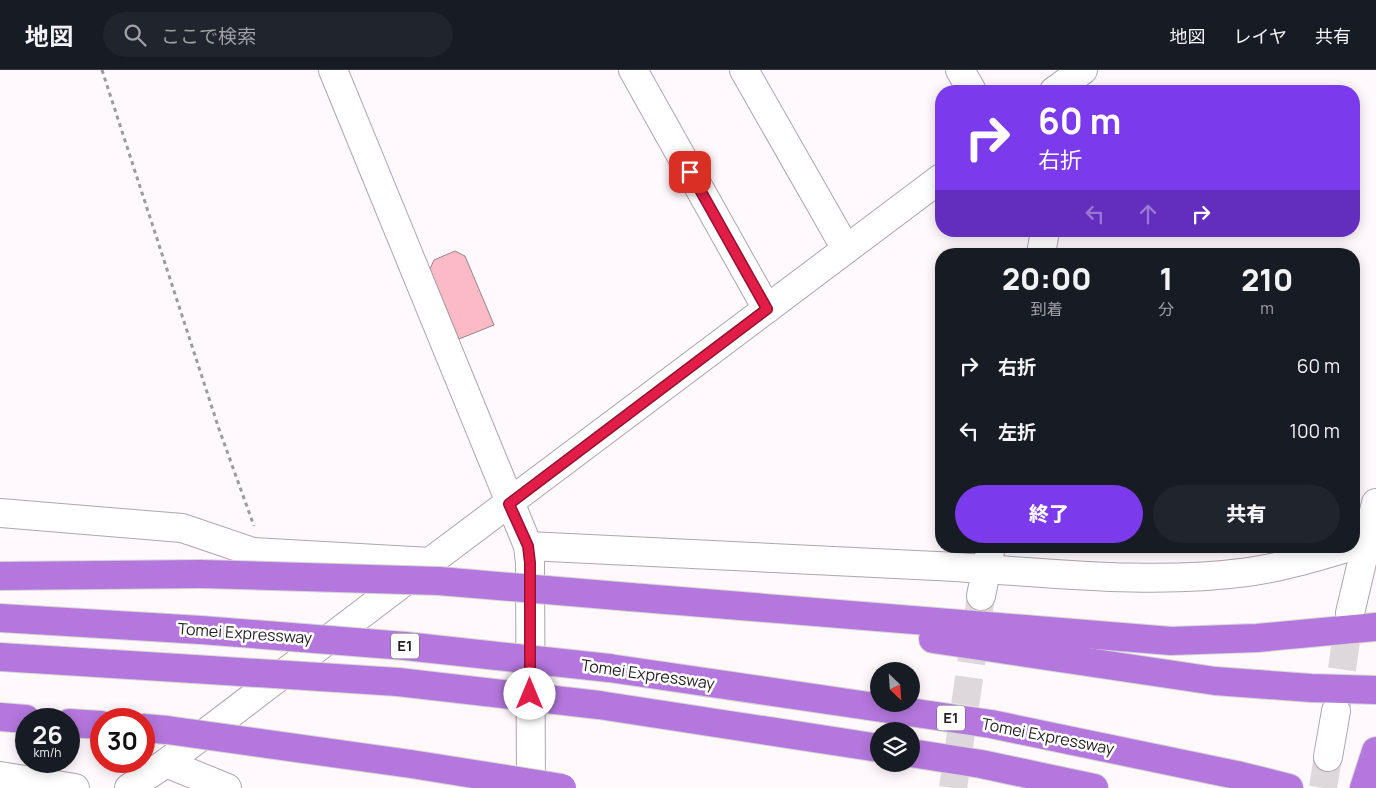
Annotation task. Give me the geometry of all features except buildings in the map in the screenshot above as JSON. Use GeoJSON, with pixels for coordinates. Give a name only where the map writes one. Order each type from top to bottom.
{"type":"FeatureCollection","features":[{"type":"Feature","properties":{"kind":"highway"},"geometry":{"type":"LineString","coordinates":[[0,576],[201,574],[439,581],[1171,641],[1257,638],[1376,627]]}},
{"type":"Feature","properties":{"kind":"highway"},"geometry":{"type":"LineString","coordinates":[[687,602],[1215,681],[1310,688],[1376,690]]}},
{"type":"Feature","properties":{"kind":"highway","name":"Tomei Expressway"},"geometry":{"type":"LineString","coordinates":[[0,618],[201,630],[405,646],[609,668],[991,724],[1241,776],[1289,788]]}},
{"type":"Feature","properties":{"kind":"highway","name":"E1"},"geometry":{"type":"LineString","coordinates":[[0,657],[398,682],[599,705],[870,747]]}},
{"type":"Feature","properties":{"kind":"highway"},"geometry":{"type":"LineString","coordinates":[[0,717],[15,718]]}},
{"type":"Feature","properties":{"kind":"highway"},"geometry":{"type":"LineString","coordinates":[[155,729],[411,764],[562,788]]}},
{"type":"Feature","properties":{"kind":"highway"},"geometry":{"type":"LineString","coordinates":[[1364,788],[1376,751]]}},
{"type":"Feature","properties":{"kind":"highway"},"geometry":{"type":"LineString","coordinates":[[920,754],[981,764],[1094,788]]}},
{"type":"Feature","properties":{"kind":"highway"},"geometry":{"type":"LineString","coordinates":[[411,764],[504,788]]}},
{"type":"Feature","properties":{"kind":"street"},"geometry":{"type":"LineString","coordinates":[[334,70],[509,504],[528,546],[530,563],[531,788]]}},
{"type":"Feature","properties":{"kind":"street"},"geometry":{"type":"LineString","coordinates":[[633,70],[767,309]]}},
{"type":"Feature","properties":{"kind":"street"},"geometry":{"type":"LineString","coordinates":[[744,70],[846,249]]}},
{"type":"Feature","properties":{"kind":"street"},"geometry":{"type":"LineString","coordinates":[[960,70],[969,85]]}},
{"type":"Feature","properties":{"kind":"street"},"geometry":{"type":"LineString","coordinates":[[129,788],[166,763],[935,182]]}},
{"type":"Feature","properties":{"kind":"street"},"geometry":{"type":"LineString","coordinates":[[1350,612],[1362,543],[1376,503]]}},
{"type":"Feature","properties":{"kind":"street"},"geometry":{"type":"LineString","coordinates":[[0,513],[182,528],[253,552],[430,562]]}},
{"type":"Feature","properties":{"kind":"street"},"geometry":{"type":"LineString","coordinates":[[528,546],[989,558],[1107,578],[1202,576],[1248,572],[1290,564],[1328,553]]}},
{"type":"Feature","properties":{"kind":"street"},"geometry":{"type":"LineString","coordinates":[[981,596],[989,558]]}},
{"type":"Feature","properties":{"kind":"street"},"geometry":{"type":"LineString","coordinates":[[1328,757],[1336,711]]}},
{"type":"Feature","properties":{"kind":"street"},"geometry":{"type":"LineString","coordinates":[[166,763],[227,788]]}},
{"type":"Feature","properties":{"kind":"street"},"geometry":{"type":"LineString","coordinates":[[0,776],[75,788]]}},
{"type":"Feature","properties":{"kind":"path"},"geometry":{"type":"LineString","coordinates":[[102,70],[218,429],[264,552]]}},
{"type":"Feature","properties":{"kind":"tunnel"},"geometry":{"type":"LineString","coordinates":[[953,788],[981,596]]}},
{"type":"Feature","properties":{"kind":"tunnel"},"geometry":{"type":"LineString","coordinates":[[1336,711],[1350,613]]}},
{"type":"Feature","properties":{"kind":"tunnel"},"geometry":{"type":"LineString","coordinates":[[1323,788],[1328,757]]}},
{"type":"Feature","properties":{"kind":"route"},"geometry":{"type":"LineString","coordinates":[[530,694],[530,563],[528,546],[509,504],[767,309],[690,172]]}}]}
